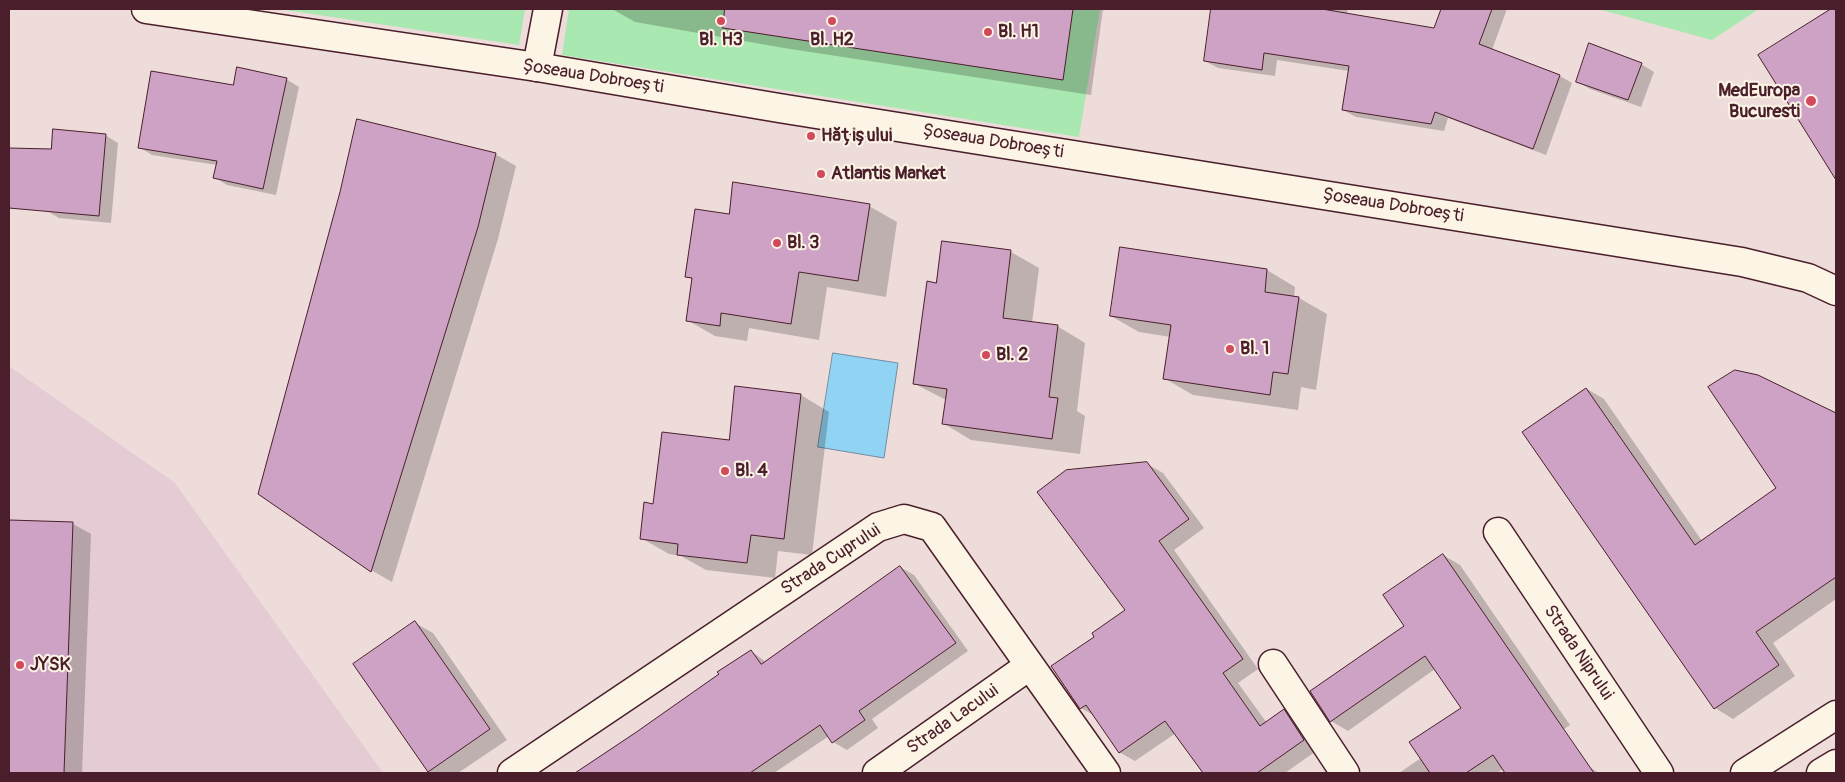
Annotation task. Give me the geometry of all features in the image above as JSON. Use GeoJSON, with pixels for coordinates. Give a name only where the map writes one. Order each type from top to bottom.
{"type":"FeatureCollection","features":[{"type":"Feature","properties":{"kind":"street","name":"Șoseaua Dobroești"},"geometry":{"type":"LineString","coordinates":[[146,9],[537,67],[779,108],[1742,262],[1808,278],[1836,291]]}},
{"type":"Feature","properties":{"kind":"street"},"geometry":{"type":"LineString","coordinates":[[537,67],[548,9]]}},
{"type":"Feature","properties":{"kind":"street","name":"Strada Cuprului"},"geometry":{"type":"LineString","coordinates":[[512,773],[878,527],[904,519],[932,527],[1106,773]]}},
{"type":"Feature","properties":{"kind":"street","name":"Strada Niprului"},"geometry":{"type":"LineString","coordinates":[[1498,532],[1659,773]]}},
{"type":"Feature","properties":{"kind":"street"},"geometry":{"type":"LineString","coordinates":[[1273,664],[1346,773]]}},
{"type":"Feature","properties":{"kind":"street","name":"Strada Lacului"},"geometry":{"type":"LineString","coordinates":[[878,773],[1030,666]]}},
{"type":"Feature","properties":{"kind":"street"},"geometry":{"type":"LineString","coordinates":[[1745,773],[1836,715]]}},
{"type":"Feature","properties":{"kind":"street"},"geometry":{"type":"LineString","coordinates":[[1821,773],[1836,764]]}},
{"type":"Feature","properties":{"kind":"shaded area"},"geometry":{"type":"Polygon","coordinates":[[[9,366],[175,483],[383,773],[9,773],[9,366]]]}},
{"type":"Feature","properties":{"kind":"green space"},"geometry":{"type":"Polygon","coordinates":[[[279,9],[525,9],[519,45],[279,9]]]}},
{"type":"Feature","properties":{"kind":"green space"},"geometry":{"type":"Polygon","coordinates":[[[569,9],[1100,9],[1079,137],[562,55],[569,9]]]}},
{"type":"Feature","properties":{"kind":"green space"},"geometry":{"type":"Polygon","coordinates":[[[1598,9],[1759,9],[1712,40],[1598,9]]]}},
{"type":"Feature","properties":{"kind":"water"},"geometry":{"type":"Polygon","coordinates":[[[833,353],[898,363],[884,458],[818,447],[833,353]]]}},
{"type":"Feature","properties":{"kind":"building","name":"Bl. H1"},"geometry":{"type":"Polygon","coordinates":[[[725,9],[1073,9],[1063,80],[723,28],[725,9]]]}},
{"type":"Feature","properties":{"kind":"building"},"geometry":{"type":"Polygon","coordinates":[[[1211,9],[1322,9],[1434,28],[1441,9],[1492,9],[1479,44],[1560,75],[1533,149],[1435,112],[1431,124],[1342,110],[1349,66],[1264,53],[1262,70],[1204,61],[1211,9]]]}},
{"type":"Feature","properties":{"kind":"building","name":"MedEuropa Bucuresti"},"geometry":{"type":"Polygon","coordinates":[[[1831,9],[1836,9],[1836,180],[1758,55],[1831,9]]]}},
{"type":"Feature","properties":{"kind":"building"},"geometry":{"type":"Polygon","coordinates":[[[1589,43],[1642,63],[1628,100],[1576,82],[1589,43]]]}},
{"type":"Feature","properties":{"kind":"building"},"geometry":{"type":"Polygon","coordinates":[[[237,67],[287,78],[263,189],[213,178],[217,161],[138,148],[151,71],[233,85],[237,67]]]}},
{"type":"Feature","properties":{"kind":"building"},"geometry":{"type":"Polygon","coordinates":[[[357,119],[496,153],[478,227],[371,572],[258,494],[340,192],[357,119]]]}},
{"type":"Feature","properties":{"kind":"building"},"geometry":{"type":"Polygon","coordinates":[[[53,129],[106,134],[99,216],[9,208],[9,148],[51,149],[53,129]]]}},
{"type":"Feature","properties":{"kind":"building","name":"Bl. 3"},"geometry":{"type":"Polygon","coordinates":[[[733,182],[870,204],[858,281],[799,272],[791,324],[721,313],[720,326],[686,321],[692,278],[685,277],[695,209],[729,214],[733,182]]]}},
{"type":"Feature","properties":{"kind":"building","name":"Bl. 2"},"geometry":{"type":"Polygon","coordinates":[[[942,241],[1011,250],[1003,318],[1058,325],[1049,397],[1058,398],[1052,439],[942,424],[947,389],[913,384],[927,281],[936,283],[942,241]]]}},
{"type":"Feature","properties":{"kind":"building","name":"Bl. 1"},"geometry":{"type":"Polygon","coordinates":[[[1120,247],[1267,269],[1265,292],[1299,297],[1288,374],[1273,372],[1270,395],[1163,379],[1171,325],[1110,316],[1120,247]]]}},
{"type":"Feature","properties":{"kind":"building"},"geometry":{"type":"Polygon","coordinates":[[[1735,370],[1758,375],[1836,413],[1836,577],[1756,632],[1779,665],[1714,709],[1522,432],[1586,388],[1695,545],[1776,488],[1708,387],[1735,370]]]}},
{"type":"Feature","properties":{"kind":"building","name":"Bl. 4"},"geometry":{"type":"Polygon","coordinates":[[[735,386],[801,394],[784,539],[751,535],[747,563],[677,555],[678,544],[640,539],[644,502],[653,504],[662,432],[729,440],[735,386]]]}},
{"type":"Feature","properties":{"kind":"building"},"geometry":{"type":"Polygon","coordinates":[[[1147,462],[1189,519],[1159,541],[1243,659],[1223,673],[1260,726],[1284,709],[1304,740],[1257,773],[1203,773],[1165,721],[1119,753],[1086,705],[1080,709],[1051,666],[1094,637],[1092,633],[1125,610],[1037,492],[1066,470],[1147,462]]]}},
{"type":"Feature","properties":{"kind":"building"},"geometry":{"type":"Polygon","coordinates":[[[9,520],[73,522],[64,773],[9,773],[9,520]]]}},
{"type":"Feature","properties":{"kind":"building"},"geometry":{"type":"Polygon","coordinates":[[[1443,554],[1594,773],[1505,773],[1493,755],[1466,773],[1430,773],[1409,742],[1461,708],[1425,656],[1330,722],[1310,691],[1404,626],[1383,595],[1443,554]]]}},
{"type":"Feature","properties":{"kind":"building"},"geometry":{"type":"Polygon","coordinates":[[[900,566],[956,643],[859,711],[865,720],[832,743],[820,725],[750,773],[575,773],[635,733],[719,674],[717,672],[751,650],[761,664],[900,566]]]}},
{"type":"Feature","properties":{"kind":"building"},"geometry":{"type":"Polygon","coordinates":[[[415,621],[490,729],[428,772],[353,664],[415,621]]]}},
{"type":"Feature","properties":{"kind":"place","name":"Bl. H3"},"geometry":{"type":"Point","coordinates":[721,21]}},
{"type":"Feature","properties":{"kind":"place","name":"Bl. H2"},"geometry":{"type":"Point","coordinates":[832,21]}},
{"type":"Feature","properties":{"kind":"place","name":"Bl. H1"},"geometry":{"type":"Point","coordinates":[988,32]}},
{"type":"Feature","properties":{"kind":"place","name":"MedEuropa Bucuresti"},"geometry":{"type":"Point","coordinates":[1811,101]}},
{"type":"Feature","properties":{"kind":"place","name":"Hățișului"},"geometry":{"type":"Point","coordinates":[811,136]}},
{"type":"Feature","properties":{"kind":"place","name":"Atlantis Market"},"geometry":{"type":"Point","coordinates":[821,174]}},
{"type":"Feature","properties":{"kind":"place","name":"Bl. 3"},"geometry":{"type":"Point","coordinates":[777,243]}},
{"type":"Feature","properties":{"kind":"place","name":"Bl. 1"},"geometry":{"type":"Point","coordinates":[1230,349]}},
{"type":"Feature","properties":{"kind":"place","name":"Bl. 2"},"geometry":{"type":"Point","coordinates":[986,355]}},
{"type":"Feature","properties":{"kind":"place","name":"Bl. 4"},"geometry":{"type":"Point","coordinates":[725,471]}},
{"type":"Feature","properties":{"kind":"place","name":"JYSK"},"geometry":{"type":"Point","coordinates":[20,665]}}]}
